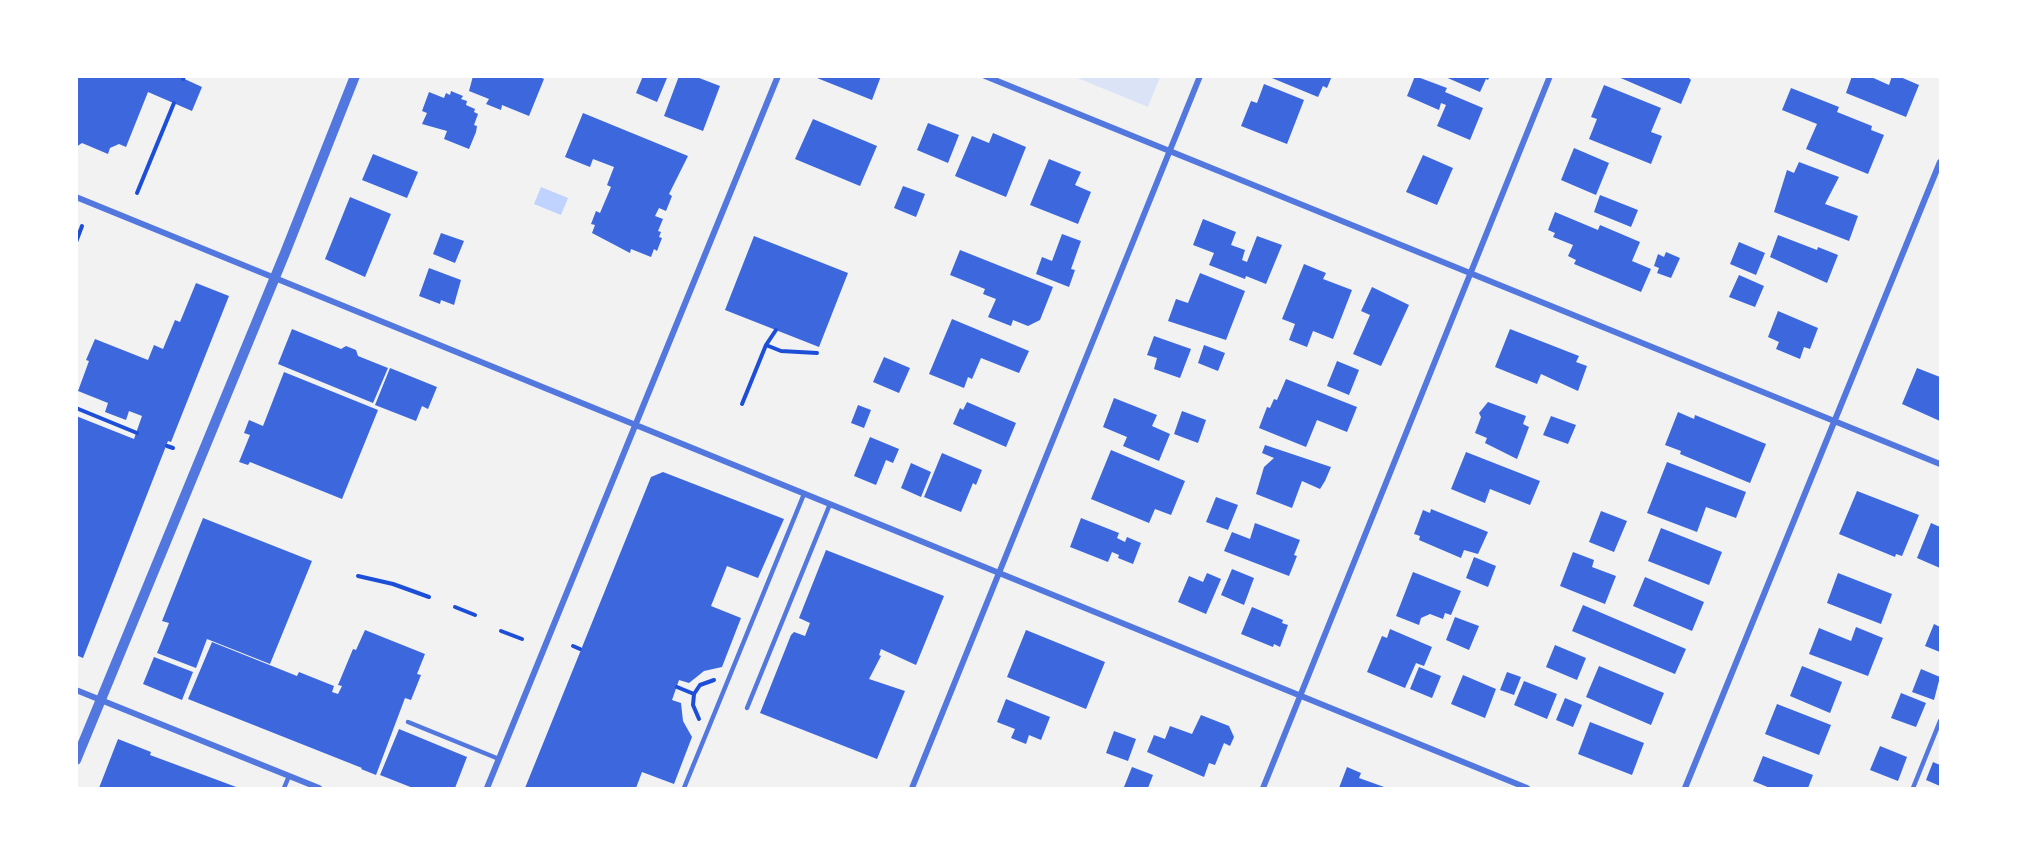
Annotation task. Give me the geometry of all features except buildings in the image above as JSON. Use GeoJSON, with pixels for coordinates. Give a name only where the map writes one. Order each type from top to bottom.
{"type":"FeatureCollection","features":[{"type":"Feature","properties":{"kind":"street"},"geometry":{"type":"LineString","coordinates":[[76,760],[355,76]]}},
{"type":"Feature","properties":{"kind":"street"},"geometry":{"type":"LineString","coordinates":[[487,789],[778,76]]}},
{"type":"Feature","properties":{"kind":"street"},"geometry":{"type":"LineString","coordinates":[[985,76],[1834,423],[1941,464]]}},
{"type":"Feature","properties":{"kind":"street"},"geometry":{"type":"LineString","coordinates":[[912,789],[1200,76]]}},
{"type":"Feature","properties":{"kind":"street"},"geometry":{"type":"LineString","coordinates":[[1263,789],[1550,76]]}},
{"type":"Feature","properties":{"kind":"street"},"geometry":{"type":"LineString","coordinates":[[1685,789],[1941,162]]}},
{"type":"Feature","properties":{"kind":"street"},"geometry":{"type":"LineString","coordinates":[[76,197],[1527,789]]}},
{"type":"Feature","properties":{"kind":"street"},"geometry":{"type":"LineString","coordinates":[[76,690],[319,789]]}},
{"type":"Feature","properties":{"kind":"lane"},"geometry":{"type":"LineString","coordinates":[[684,789],[804,494]]}},
{"type":"Feature","properties":{"kind":"lane"},"geometry":{"type":"LineString","coordinates":[[747,708],[830,504]]}},
{"type":"Feature","properties":{"kind":"lane"},"geometry":{"type":"LineString","coordinates":[[1912,789],[1941,721]]}},
{"type":"Feature","properties":{"kind":"lane"},"geometry":{"type":"LineString","coordinates":[[408,722],[499,759]]}},
{"type":"Feature","properties":{"kind":"lane"},"geometry":{"type":"LineString","coordinates":[[284,789],[289,776]]}},
{"type":"Feature","properties":{"kind":"path"},"geometry":{"type":"LineString","coordinates":[[137,193],[174,103]]}},
{"type":"Feature","properties":{"kind":"path"},"geometry":{"type":"LineString","coordinates":[[76,242],[82,226]]}},
{"type":"Feature","properties":{"kind":"path"},"geometry":{"type":"LineString","coordinates":[[742,404],[765,345],[776,330]]}},
{"type":"Feature","properties":{"kind":"path"},"geometry":{"type":"LineString","coordinates":[[765,345],[781,351],[817,353]]}},
{"type":"Feature","properties":{"kind":"path"},"geometry":{"type":"LineString","coordinates":[[76,408],[136,433]]}},
{"type":"Feature","properties":{"kind":"path"},"geometry":{"type":"LineString","coordinates":[[167,446],[173,448]]}},
{"type":"Feature","properties":{"kind":"path"},"geometry":{"type":"LineString","coordinates":[[358,576],[393,584],[429,597]]}},
{"type":"Feature","properties":{"kind":"path"},"geometry":{"type":"LineString","coordinates":[[455,607],[475,615]]}},
{"type":"Feature","properties":{"kind":"path"},"geometry":{"type":"LineString","coordinates":[[501,631],[522,639]]}},
{"type":"Feature","properties":{"kind":"path"},"geometry":{"type":"LineString","coordinates":[[573,646],[580,649]]}},
{"type":"Feature","properties":{"kind":"path"},"geometry":{"type":"LineString","coordinates":[[709,727],[695,713],[694,694],[700,685],[717,680]]}},
{"type":"Feature","properties":{"kind":"path"},"geometry":{"type":"LineString","coordinates":[[677,687],[694,694]]}},
{"type":"Feature","properties":{"kind":"shaded area"},"geometry":{"type":"Polygon","coordinates":[[[1160,76],[1148,107],[1075,77],[1160,76]]]}},
{"type":"Feature","properties":{"kind":"water"},"geometry":{"type":"Polygon","coordinates":[[[541,187],[568,198],[561,215],[534,204],[541,187]]]}}]}
